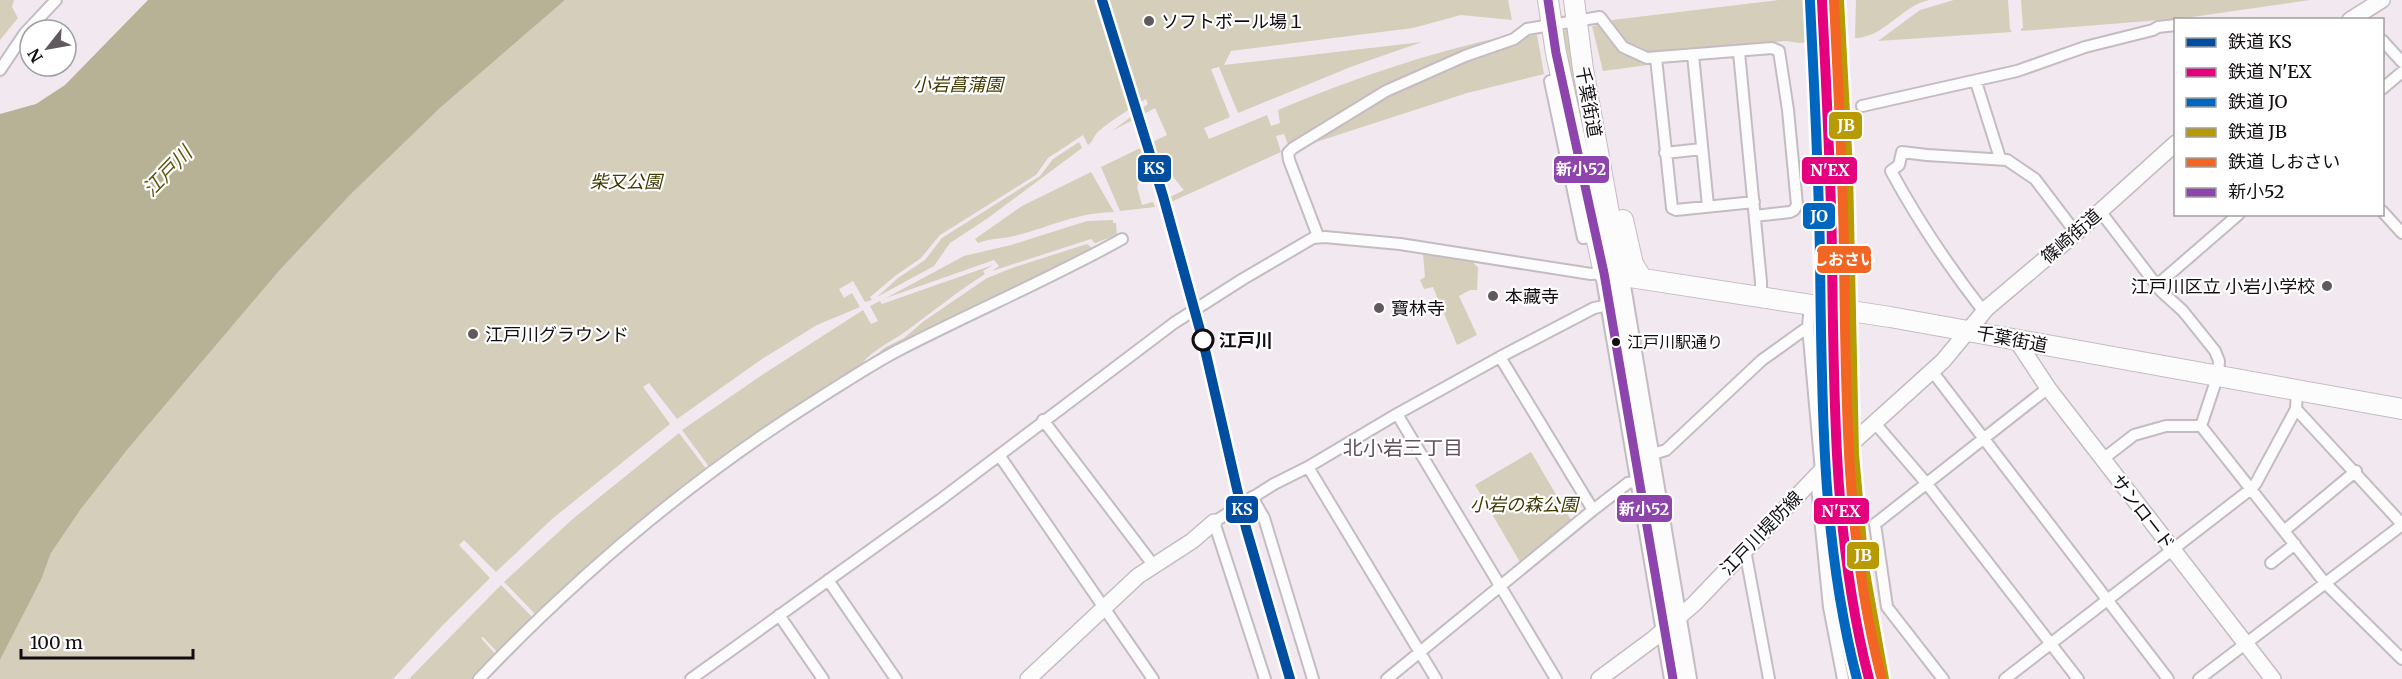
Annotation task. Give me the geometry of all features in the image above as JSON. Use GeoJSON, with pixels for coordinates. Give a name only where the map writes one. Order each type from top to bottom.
{"type":"FeatureCollection","features":[{"type":"Feature","properties":{"kind":"highway","name":"千葉街道"},"geometry":{"type":"LineString","coordinates":[[1575,9],[1612,273]]}},
{"type":"Feature","properties":{"kind":"highway","name":"千葉街道"},"geometry":{"type":"LineString","coordinates":[[1550,11],[1596,236],[1612,273]]}},
{"type":"Feature","properties":{"kind":"highway"},"geometry":{"type":"LineString","coordinates":[[1583,69],[1600,111],[1633,264],[1641,277]]}},
{"type":"Feature","properties":{"kind":"highway","name":"千葉街道"},"geometry":{"type":"LineString","coordinates":[[1612,273],[1761,295],[2218,375],[2297,400],[2402,409]]}},
{"type":"Feature","properties":{"kind":"main road"},"geometry":{"type":"LineString","coordinates":[[2358,18],[2382,0]]}},
{"type":"Feature","properties":{"kind":"main road","name":"篠崎街道"},"geometry":{"type":"LineString","coordinates":[[1968,331],[1984,312],[2174,144]]}},
{"type":"Feature","properties":{"kind":"main road"},"geometry":{"type":"LineString","coordinates":[[1612,273],[1639,481],[1671,624],[1688,679]]}},
{"type":"Feature","properties":{"kind":"main road"},"geometry":{"type":"LineString","coordinates":[[1617,303],[1650,455],[1671,624],[1673,679]]}},
{"type":"Feature","properties":{"kind":"main road","name":"江戸川堤防線"},"geometry":{"type":"LineString","coordinates":[[1599,679],[1671,624],[1818,474],[1943,361],[1968,331]]}},
{"type":"Feature","properties":{"kind":"main road","name":"サンロード"},"geometry":{"type":"LineString","coordinates":[[2017,341],[2048,388],[2273,679]]}},
{"type":"Feature","properties":{"kind":"main road"},"geometry":{"type":"LineString","coordinates":[[1030,678],[1138,576],[1192,541],[1214,522]]}},
{"type":"Feature","properties":{"kind":"street"},"geometry":{"type":"LineString","coordinates":[[0,70],[25,33],[57,0]]}},
{"type":"Feature","properties":{"kind":"street"},"geometry":{"type":"LineString","coordinates":[[1318,236],[1288,153],[1313,135],[1386,91],[1465,56],[1514,39],[1550,11],[1575,9],[1600,17],[1623,47],[1639,56],[1656,58],[1772,48],[1779,51],[1788,110],[1797,205],[1790,212],[1755,216]]}},
{"type":"Feature","properties":{"kind":"street"},"geometry":{"type":"LineString","coordinates":[[1862,106],[1976,82],[2017,71],[2085,47],[2158,27],[2174,25]]}},
{"type":"Feature","properties":{"kind":"street"},"geometry":{"type":"LineString","coordinates":[[2384,41],[2402,62]]}},
{"type":"Feature","properties":{"kind":"street"},"geometry":{"type":"LineString","coordinates":[[1739,52],[1761,295]]}},
{"type":"Feature","properties":{"kind":"street"},"geometry":{"type":"LineString","coordinates":[[1693,55],[1708,206]]}},
{"type":"Feature","properties":{"kind":"street"},"geometry":{"type":"LineString","coordinates":[[1656,58],[1672,208],[1754,202]]}},
{"type":"Feature","properties":{"kind":"street"},"geometry":{"type":"LineString","coordinates":[[2384,87],[2402,72]]}},
{"type":"Feature","properties":{"kind":"street"},"geometry":{"type":"LineString","coordinates":[[1550,81],[1583,238],[1596,236]]}},
{"type":"Feature","properties":{"kind":"street"},"geometry":{"type":"LineString","coordinates":[[1976,82],[2000,158]]}},
{"type":"Feature","properties":{"kind":"street"},"geometry":{"type":"LineString","coordinates":[[1665,153],[1702,149]]}},
{"type":"Feature","properties":{"kind":"street"},"geometry":{"type":"LineString","coordinates":[[1984,312],[1950,269],[1911,207],[1892,171],[1899,165],[1902,152],[2007,160],[2035,179],[2076,233]]}},
{"type":"Feature","properties":{"kind":"street"},"geometry":{"type":"LineString","coordinates":[[2100,211],[2157,285],[2183,311],[2215,351],[2219,361],[2218,375],[2201,426]]}},
{"type":"Feature","properties":{"kind":"street"},"geometry":{"type":"LineString","coordinates":[[2384,213],[2402,233]]}},
{"type":"Feature","properties":{"kind":"street"},"geometry":{"type":"LineString","coordinates":[[2157,285],[2237,216]]}},
{"type":"Feature","properties":{"kind":"street"},"geometry":{"type":"LineString","coordinates":[[697,677],[1206,301],[1318,236],[1400,244],[1591,274],[1612,273]]}},
{"type":"Feature","properties":{"kind":"street"},"geometry":{"type":"LineString","coordinates":[[479,679],[538,620],[640,528],[684,491],[750,443],[894,353],[1122,239]]}},
{"type":"Feature","properties":{"kind":"street"},"geometry":{"type":"LineString","coordinates":[[1265,679],[1214,522],[1252,497],[1500,357],[1594,308],[1617,303]]}},
{"type":"Feature","properties":{"kind":"street"},"geometry":{"type":"LineString","coordinates":[[1810,304],[1808,327],[1829,607],[1843,679]]}},
{"type":"Feature","properties":{"kind":"street"},"geometry":{"type":"LineString","coordinates":[[1650,455],[1666,450],[1762,360],[1808,327]]}},
{"type":"Feature","properties":{"kind":"street"},"geometry":{"type":"LineString","coordinates":[[1500,357],[1593,510]]}},
{"type":"Feature","properties":{"kind":"street"},"geometry":{"type":"LineString","coordinates":[[1932,371],[2168,679]]}},
{"type":"Feature","properties":{"kind":"street"},"geometry":{"type":"LineString","coordinates":[[1943,679],[1887,607],[1875,524],[2048,388]]}},
{"type":"Feature","properties":{"kind":"street"},"geometry":{"type":"LineString","coordinates":[[2005,679],[2251,489],[2297,400],[2402,524],[2199,679]]}},
{"type":"Feature","properties":{"kind":"street"},"geometry":{"type":"LineString","coordinates":[[1397,414],[1502,585],[1556,679]]}},
{"type":"Feature","properties":{"kind":"street"},"geometry":{"type":"LineString","coordinates":[[1043,420],[1154,566]]}},
{"type":"Feature","properties":{"kind":"street"},"geometry":{"type":"LineString","coordinates":[[1874,422],[1927,484],[2078,679]]}},
{"type":"Feature","properties":{"kind":"street"},"geometry":{"type":"LineString","coordinates":[[2103,459],[2134,435],[2166,426],[2201,426]]}},
{"type":"Feature","properties":{"kind":"street"},"geometry":{"type":"LineString","coordinates":[[2201,426],[2325,583],[2402,659]]}},
{"type":"Feature","properties":{"kind":"street"},"geometry":{"type":"LineString","coordinates":[[999,454],[1154,679]]}},
{"type":"Feature","properties":{"kind":"street"},"geometry":{"type":"LineString","coordinates":[[1308,467],[1436,679]]}},
{"type":"Feature","properties":{"kind":"street"},"geometry":{"type":"LineString","coordinates":[[2284,530],[2356,471]]}},
{"type":"Feature","properties":{"kind":"street"},"geometry":{"type":"LineString","coordinates":[[1387,679],[1593,510],[1628,483],[1639,481]]}},
{"type":"Feature","properties":{"kind":"street"},"geometry":{"type":"LineString","coordinates":[[1252,497],[1264,518],[1313,679]]}},
{"type":"Feature","properties":{"kind":"street"},"geometry":{"type":"LineString","coordinates":[[2271,563],[2295,544]]}},
{"type":"Feature","properties":{"kind":"street"},"geometry":{"type":"LineString","coordinates":[[1745,550],[1769,679]]}},
{"type":"Feature","properties":{"kind":"street"},"geometry":{"type":"LineString","coordinates":[[828,580],[897,679]]}},
{"type":"Feature","properties":{"kind":"street"},"geometry":{"type":"LineString","coordinates":[[779,615],[823,679]]}},
{"type":"Feature","properties":{"kind":"green space"},"geometry":{"type":"Polygon","coordinates":[[[0,0],[14,0],[12,7],[18,18],[0,40],[0,0]]]}},
{"type":"Feature","properties":{"kind":"green space","name":"柴又公園"},"geometry":{"type":"Polygon","coordinates":[[[565,0],[1508,0],[1512,20],[1461,15],[1413,28],[1231,51],[1224,65],[1422,42],[1353,66],[1238,113],[1219,67],[1211,69],[1230,117],[1204,128],[1209,139],[1267,115],[1271,126],[1280,123],[1278,110],[1364,77],[1451,49],[1511,35],[1455,55],[1297,142],[1288,144],[1284,134],[1276,136],[1281,152],[1171,202],[1170,197],[1184,190],[1164,166],[1161,167],[1156,152],[1139,157],[1142,172],[1137,187],[1142,205],[1153,202],[1155,207],[1120,211],[1101,167],[1167,135],[1155,108],[1112,131],[1148,104],[1146,99],[1104,127],[1088,145],[1083,135],[1048,158],[1036,175],[940,235],[921,258],[870,297],[872,300],[865,302],[853,281],[839,289],[844,298],[852,293],[860,307],[817,325],[762,359],[677,419],[649,383],[643,387],[670,424],[552,519],[496,572],[464,540],[459,545],[490,578],[393,679],[0,679],[0,660],[41,580],[51,553],[80,509],[127,450],[279,271],[350,195],[440,108],[565,0]]]}},
{"type":"Feature","properties":{"kind":"green space"},"geometry":{"type":"Polygon","coordinates":[[[1779,0],[1817,0],[1819,41],[1800,43],[1786,41],[1649,53],[1627,43],[1617,31],[1612,20],[1779,0]]]}},
{"type":"Feature","properties":{"kind":"green space"},"geometry":{"type":"Polygon","coordinates":[[[1856,0],[1929,0],[1910,8],[1875,33],[1855,38],[1856,0]]]}},
{"type":"Feature","properties":{"kind":"green space"},"geometry":{"type":"Polygon","coordinates":[[[1954,0],[2008,0],[2012,32],[1878,41],[1920,10],[1954,0]]]}},
{"type":"Feature","properties":{"kind":"green space"},"geometry":{"type":"Polygon","coordinates":[[[2021,0],[2310,0],[2185,18],[2021,31],[2023,28],[2021,0]]]}},
{"type":"Feature","properties":{"kind":"green space"},"geometry":{"type":"Polygon","coordinates":[[[1592,26],[1602,26],[1616,48],[1648,65],[1603,71],[1592,26]]]}},
{"type":"Feature","properties":{"kind":"green space"},"geometry":{"type":"Polygon","coordinates":[[[1568,30],[1605,236],[1572,90],[1562,32],[1568,30]]]}},
{"type":"Feature","properties":{"kind":"green space"},"geometry":{"type":"Polygon","coordinates":[[[1537,35],[1544,74],[1467,93],[1307,145],[1389,93],[1526,36],[1537,35]]]}},
{"type":"Feature","properties":{"kind":"green space"},"geometry":{"type":"Polygon","coordinates":[[[1079,142],[1082,148],[988,218],[950,243],[934,266],[877,297],[898,278],[925,260],[942,238],[1040,176],[1053,159],[1079,142]]]}},
{"type":"Feature","properties":{"kind":"green space"},"geometry":{"type":"Polygon","coordinates":[[[1091,172],[1114,212],[1087,215],[1010,237],[978,243],[975,239],[1022,206],[1091,172]]]}},
{"type":"Feature","properties":{"kind":"green space"},"geometry":{"type":"Polygon","coordinates":[[[1113,220],[1113,223],[1116,223],[1117,235],[1095,243],[1091,239],[992,271],[999,266],[994,260],[886,298],[964,256],[1011,245],[1087,221],[1113,220]]]}},
{"type":"Feature","properties":{"kind":"green space"},"geometry":{"type":"Polygon","coordinates":[[[1113,240],[864,367],[884,348],[904,338],[924,321],[987,278],[1087,244],[1093,249],[1113,240]]]}},
{"type":"Feature","properties":{"kind":"green space"},"geometry":{"type":"Polygon","coordinates":[[[1423,254],[1472,261],[1478,268],[1477,290],[1470,290],[1459,296],[1477,335],[1457,345],[1433,287],[1424,289],[1420,280],[1425,277],[1423,254]]]}},
{"type":"Feature","properties":{"kind":"green space"},"geometry":{"type":"Polygon","coordinates":[[[993,265],[983,271],[985,274],[882,346],[860,365],[856,372],[710,468],[682,430],[863,310],[871,324],[878,321],[870,306],[880,301],[882,304],[993,265]]]}},
{"type":"Feature","properties":{"kind":"green space"},"geometry":{"type":"Polygon","coordinates":[[[679,433],[707,470],[538,617],[504,582],[575,517],[679,433]]]}},
{"type":"Feature","properties":{"kind":"green space","name":"小岩の森公園"},"geometry":{"type":"Polygon","coordinates":[[[1531,452],[1571,520],[1520,562],[1475,485],[1531,452]]]}},
{"type":"Feature","properties":{"kind":"green space"},"geometry":{"type":"Polygon","coordinates":[[[501,585],[534,619],[499,654],[483,637],[481,638],[497,656],[474,679],[409,679],[501,585]]]}},
{"type":"Feature","properties":{"kind":"water"},"geometry":{"type":"Polygon","coordinates":[[[148,0],[565,0],[440,108],[350,195],[279,271],[127,450],[80,510],[51,553],[41,580],[0,660],[0,114],[36,104],[72,78],[78,78],[78,72],[148,0]]]}},
{"type":"Feature","properties":{"kind":"rail line","name":"KS"},"geometry":{"type":"LineString","coordinates":[[1102,0],[1163,196],[1203,341],[1246,528],[1290,679]]}},
{"type":"Feature","properties":{"kind":"rail line","name":"N'EX"},"geometry":{"type":"LineString","coordinates":[[1822,0],[1831,191],[1838,468],[1848,574],[1869,679]]}},
{"type":"Feature","properties":{"kind":"rail line","name":"しおさい"},"geometry":{"type":"LineString","coordinates":[[1834,0],[1843,191],[1850,467],[1860,572],[1881,676]]}},
{"type":"Feature","properties":{"kind":"rail line","name":"JB"},"geometry":{"type":"LineString","coordinates":[[1839,0],[1848,170],[1854,454],[1864,567],[1884,679]]}},
{"type":"Feature","properties":{"kind":"rail line","name":"JO"},"geometry":{"type":"LineString","coordinates":[[1810,1],[1819,194],[1826,470],[1836,575],[1857,679]]}},
{"type":"Feature","properties":{"kind":"transit line","name":"新小52"},"geometry":{"type":"LineString","coordinates":[[1548,0],[1556,53],[1604,273],[1673,679]]}},
{"type":"Feature","properties":{"kind":"place","name":"ソフトボール場１"},"geometry":{"type":"Point","coordinates":[1149,21]}},
{"type":"Feature","properties":{"kind":"place","name":"江戸川区立 小岩小学校"},"geometry":{"type":"Point","coordinates":[2327,286]}},
{"type":"Feature","properties":{"kind":"place","name":"本藏寺"},"geometry":{"type":"Point","coordinates":[1493,296]}},
{"type":"Feature","properties":{"kind":"place","name":"寶林寺"},"geometry":{"type":"Point","coordinates":[1379,308]}},
{"type":"Feature","properties":{"kind":"place","name":"江戸川グラウンド"},"geometry":{"type":"Point","coordinates":[473,334]}},
{"type":"Feature","properties":{"kind":"place","name":"江戸川"},"geometry":{"type":"Point","coordinates":[1203,340]}},
{"type":"Feature","properties":{"kind":"place","name":"江戸川駅通り"},"geometry":{"type":"Point","coordinates":[1616,342]}},
{"type":"Feature","properties":{"kind":"district","name":"北小岩三丁目"},"geometry":{"type":"Point","coordinates":[1403,447]}},
{"type":"Feature","properties":{"kind":"park label","name":"小岩菖蒲園"},"geometry":{"type":"Point","coordinates":[958,84]}}]}
